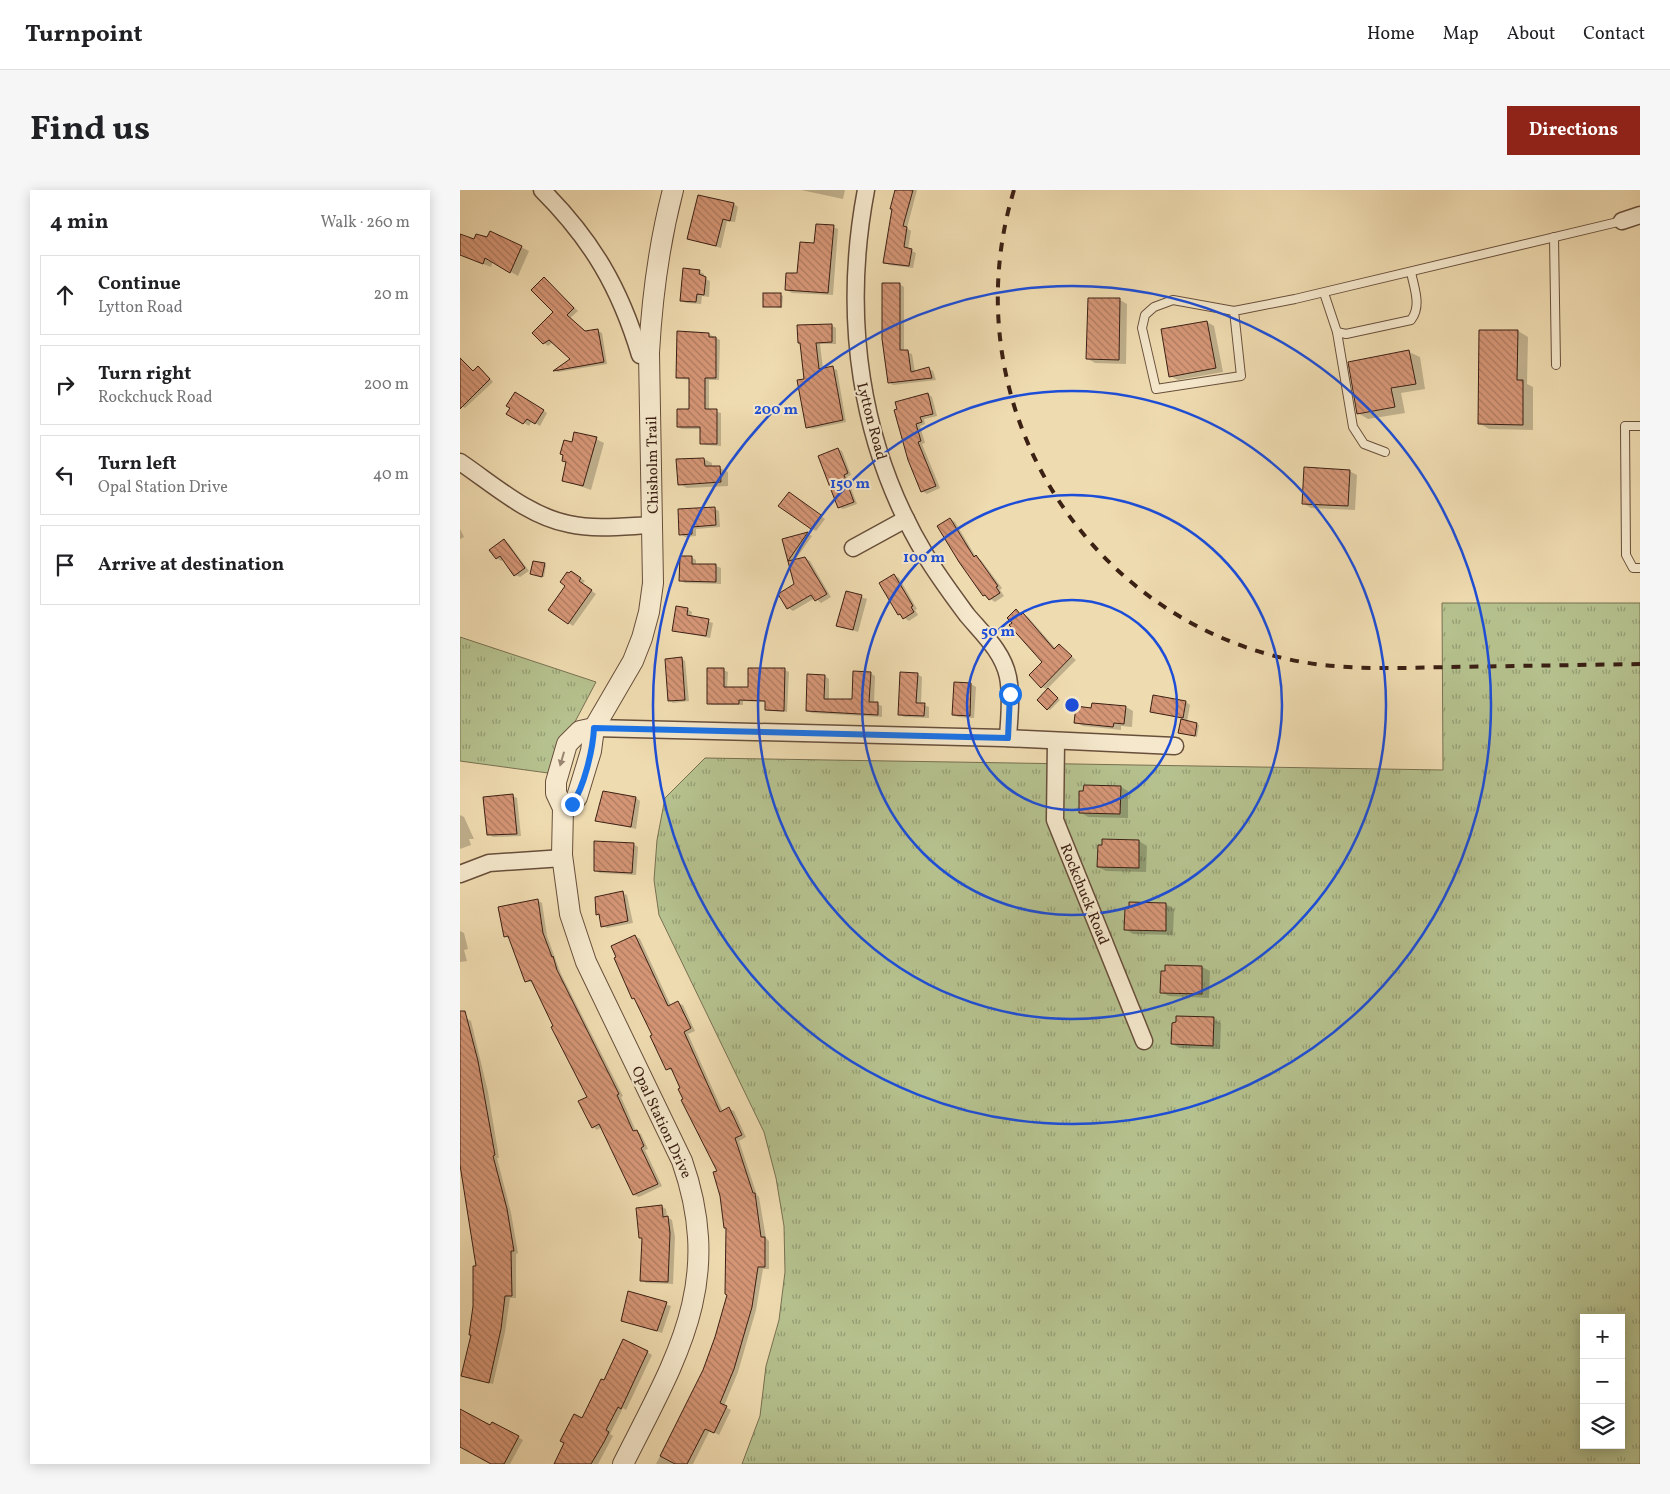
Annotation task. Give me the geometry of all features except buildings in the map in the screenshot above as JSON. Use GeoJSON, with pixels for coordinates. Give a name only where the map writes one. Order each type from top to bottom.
{"type":"FeatureCollection","features":[{"type":"Feature","properties":{"kind":"street"},"geometry":{"type":"LineString","coordinates":[[542,190],[582,233],[601,261],[626,314],[640,356],[649,353]]}},
{"type":"Feature","properties":{"kind":"street","name":"Chisholm Trail"},"geometry":{"type":"LineString","coordinates":[[594,728],[632,662],[642,638],[649,612],[653,583],[653,526],[649,353],[656,273],[673,190]]}},
{"type":"Feature","properties":{"kind":"street","name":"Lytton Road"},"geometry":{"type":"LineString","coordinates":[[866,190],[855,270],[854,312],[864,397],[875,441],[890,483],[906,519],[926,555],[950,593],[996,649],[1004,664],[1010,694],[1008,738]]}},
{"type":"Feature","properties":{"kind":"street"},"geometry":{"type":"LineString","coordinates":[[1622,221],[1640,215]]}},
{"type":"Feature","properties":{"kind":"street"},"geometry":{"type":"LineString","coordinates":[[460,462],[533,511],[552,520],[590,527],[653,526]]}},
{"type":"Feature","properties":{"kind":"street"},"geometry":{"type":"LineString","coordinates":[[852,548],[906,519]]}},
{"type":"Feature","properties":{"kind":"street"},"geometry":{"type":"LineString","coordinates":[[594,728],[1008,738],[1175,746]]}},
{"type":"Feature","properties":{"kind":"street","name":"Opal Station Drive"},"geometry":{"type":"LineString","coordinates":[[594,728],[591,751],[577,797],[572,804],[563,808],[563,858],[570,914],[583,954],[682,1161],[696,1209],[698,1264],[695,1296],[688,1326],[668,1377],[623,1464]]}},
{"type":"Feature","properties":{"kind":"street","name":"Rockchuck Road"},"geometry":{"type":"LineString","coordinates":[[1056,740],[1055,820],[1144,1041]]}},
{"type":"Feature","properties":{"kind":"street"},"geometry":{"type":"LineString","coordinates":[[460,874],[489,863],[563,858]]}},
{"type":"Feature","properties":{"kind":"lane"},"geometry":{"type":"LineString","coordinates":[[1234,311],[1241,376],[1156,389],[1142,328],[1145,315],[1154,307],[1173,300],[1234,311],[1411,272],[1622,221]]}},
{"type":"Feature","properties":{"kind":"lane"},"geometry":{"type":"LineString","coordinates":[[1554,237],[1556,365]]}},
{"type":"Feature","properties":{"kind":"lane"},"geometry":{"type":"LineString","coordinates":[[1337,332],[1346,334],[1410,320],[1416,314],[1417,304],[1411,272]]}},
{"type":"Feature","properties":{"kind":"lane"},"geometry":{"type":"LineString","coordinates":[[1324,292],[1337,332],[1354,426],[1364,444],[1385,452]]}},
{"type":"Feature","properties":{"kind":"lane"},"geometry":{"type":"LineString","coordinates":[[1640,426],[1625,426],[1624,529],[1626,555],[1633,568],[1640,568]]}},
{"type":"Feature","properties":{"kind":"green space"},"geometry":{"type":"Polygon","coordinates":[[[1442,603],[1640,603],[1640,1464],[742,1464],[760,1416],[766,1366],[779,1320],[785,1272],[784,1226],[776,1178],[764,1132],[659,915],[654,880],[657,840],[665,798],[705,758],[1443,770],[1442,603]]]}},
{"type":"Feature","properties":{"kind":"green space"},"geometry":{"type":"Polygon","coordinates":[[[460,637],[596,682],[548,773],[460,761],[460,637]]]}},
{"type":"Feature","properties":{"kind":"railway"},"geometry":{"type":"LineString","coordinates":[[1014,190],[999,267],[1001,344],[1018,417],[1048,484],[1092,544],[1147,595],[1213,634],[1287,659],[1307,663],[1348,667],[1390,668],[1640,664]]}},
{"type":"Feature","properties":{"kind":"route"},"geometry":{"type":"LineString","coordinates":[[572,804],[577,797],[591,751],[594,728],[1008,738],[1010,694]]}}]}
